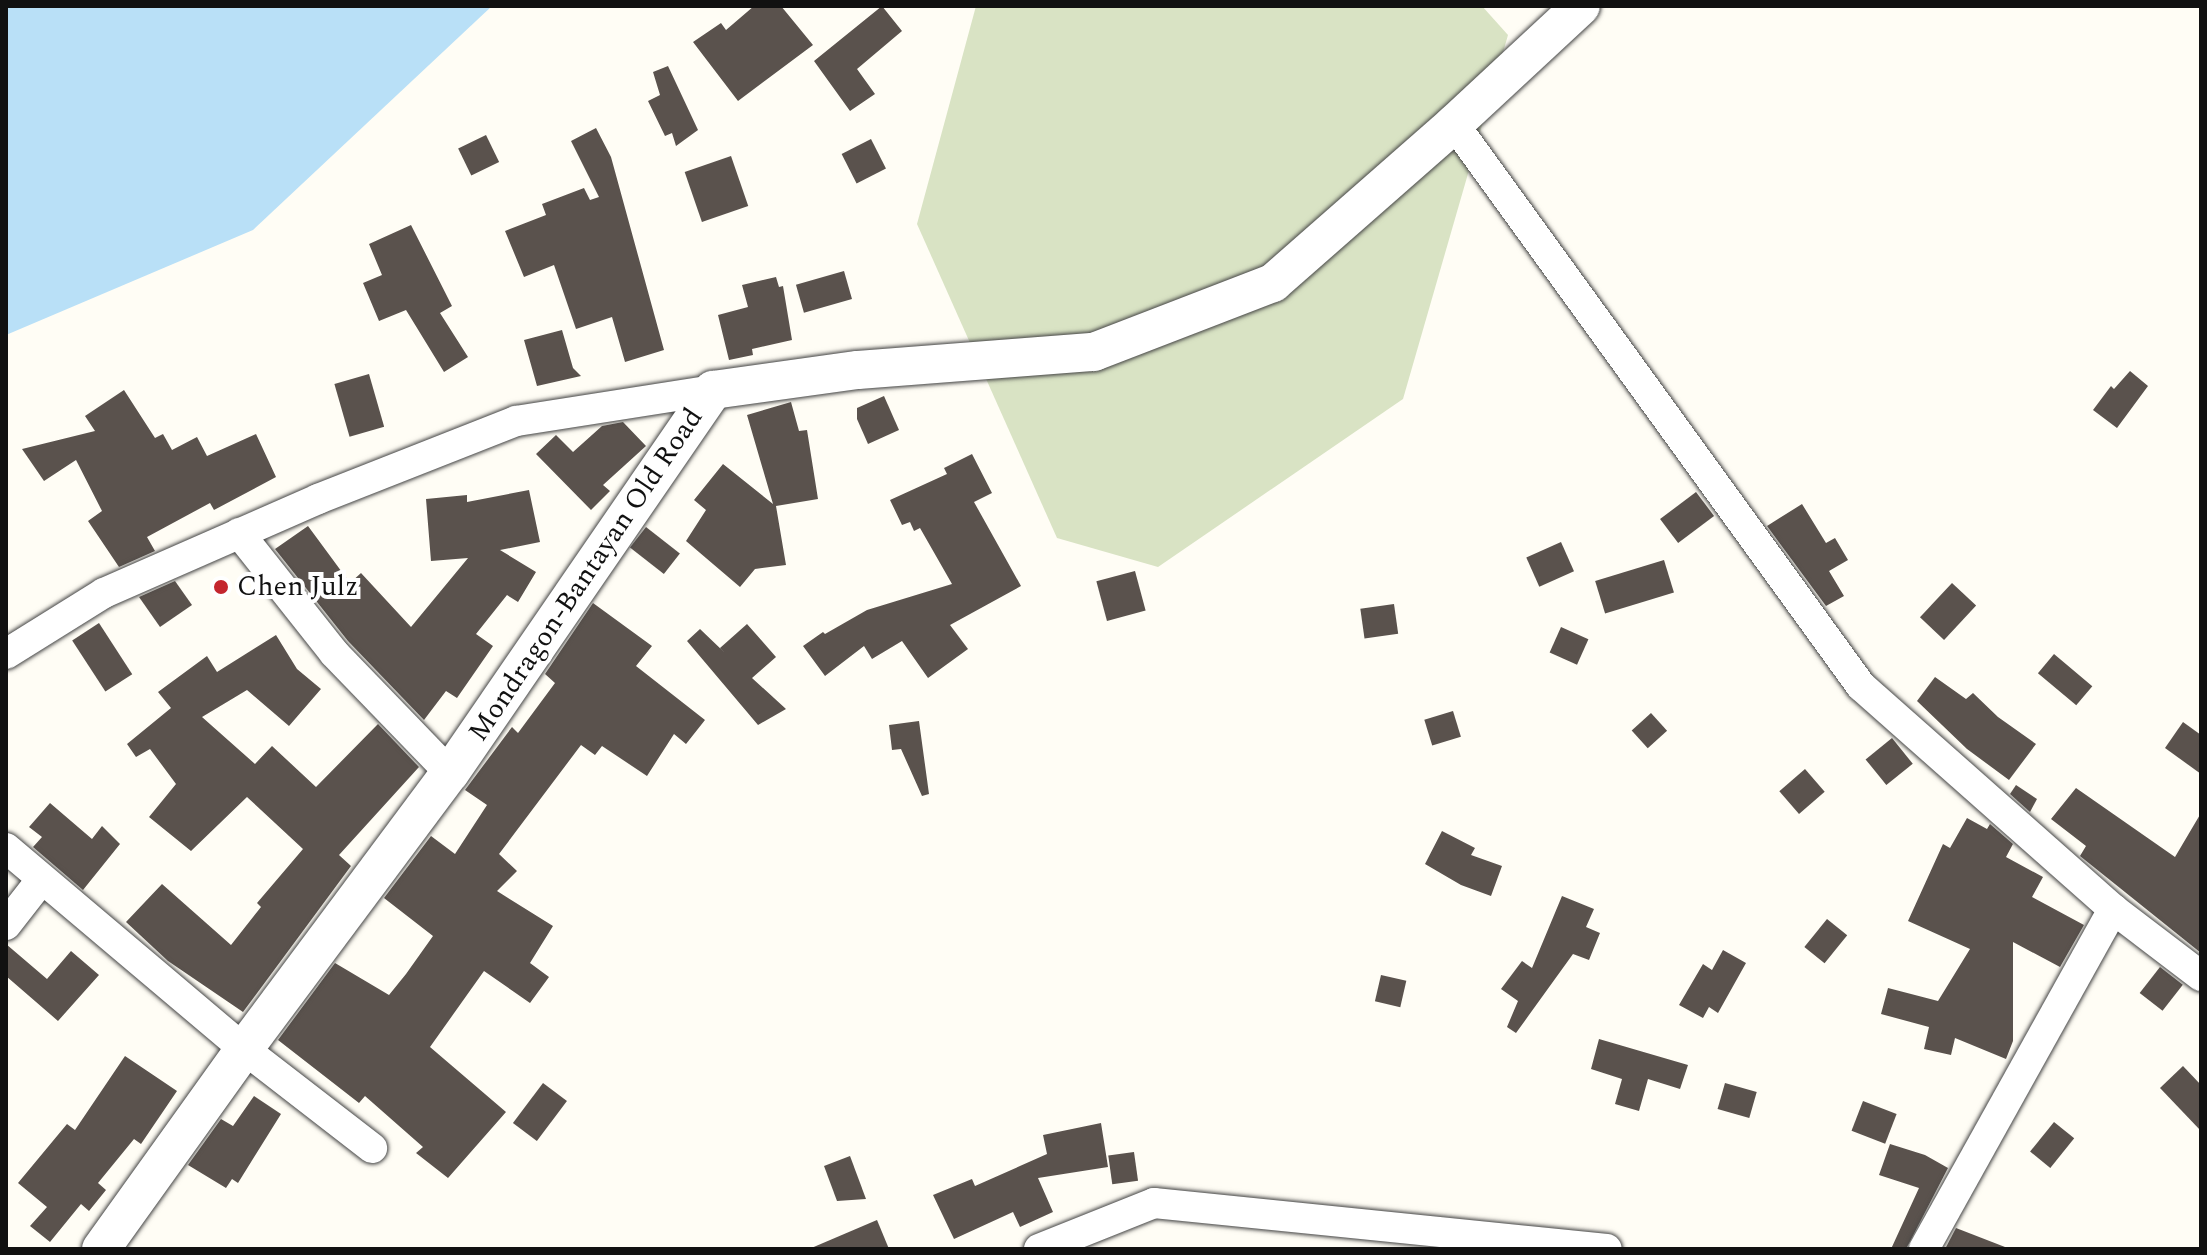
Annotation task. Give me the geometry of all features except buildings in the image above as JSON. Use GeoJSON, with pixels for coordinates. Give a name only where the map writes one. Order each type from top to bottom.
{"type":"FeatureCollection","features":[{"type":"Feature","properties":{"kind":"street","name":"Mondragon-Bantayan Old Road"},"geometry":{"type":"LineString","coordinates":[[101,1249],[244,1049],[450,773],[713,390],[858,370],[1094,352],[1273,283],[1454,124],[1581,6]]}},
{"type":"Feature","properties":{"kind":"street"},"geometry":{"type":"LineString","coordinates":[[1454,124],[1861,686],[2113,909],[2201,976]]}},
{"type":"Feature","properties":{"kind":"street"},"geometry":{"type":"LineString","coordinates":[[6,654],[104,593],[239,533],[516,421],[713,390]]}},
{"type":"Feature","properties":{"kind":"street"},"geometry":{"type":"LineString","coordinates":[[239,533],[334,653],[450,773]]}},
{"type":"Feature","properties":{"kind":"street"},"geometry":{"type":"LineString","coordinates":[[6,848],[244,1049],[372,1148]]}},
{"type":"Feature","properties":{"kind":"street"},"geometry":{"type":"LineString","coordinates":[[6,925],[42,879]]}},
{"type":"Feature","properties":{"kind":"street"},"geometry":{"type":"LineString","coordinates":[[1924,1249],[2113,909]]}},
{"type":"Feature","properties":{"kind":"street"},"geometry":{"type":"LineString","coordinates":[[1039,1249],[1154,1203],[1607,1249]]}},
{"type":"Feature","properties":{"kind":"green space"},"geometry":{"type":"Polygon","coordinates":[[[976,6],[1482,6],[1508,35],[1403,399],[1158,567],[1057,538],[917,224],[976,6]]]}},
{"type":"Feature","properties":{"kind":"water"},"geometry":{"type":"Polygon","coordinates":[[[6,6],[492,6],[253,230],[6,335],[6,6]]]}},
{"type":"Feature","properties":{"kind":"place","name":"Chen Julz"},"geometry":{"type":"Point","coordinates":[221,587]}}]}
